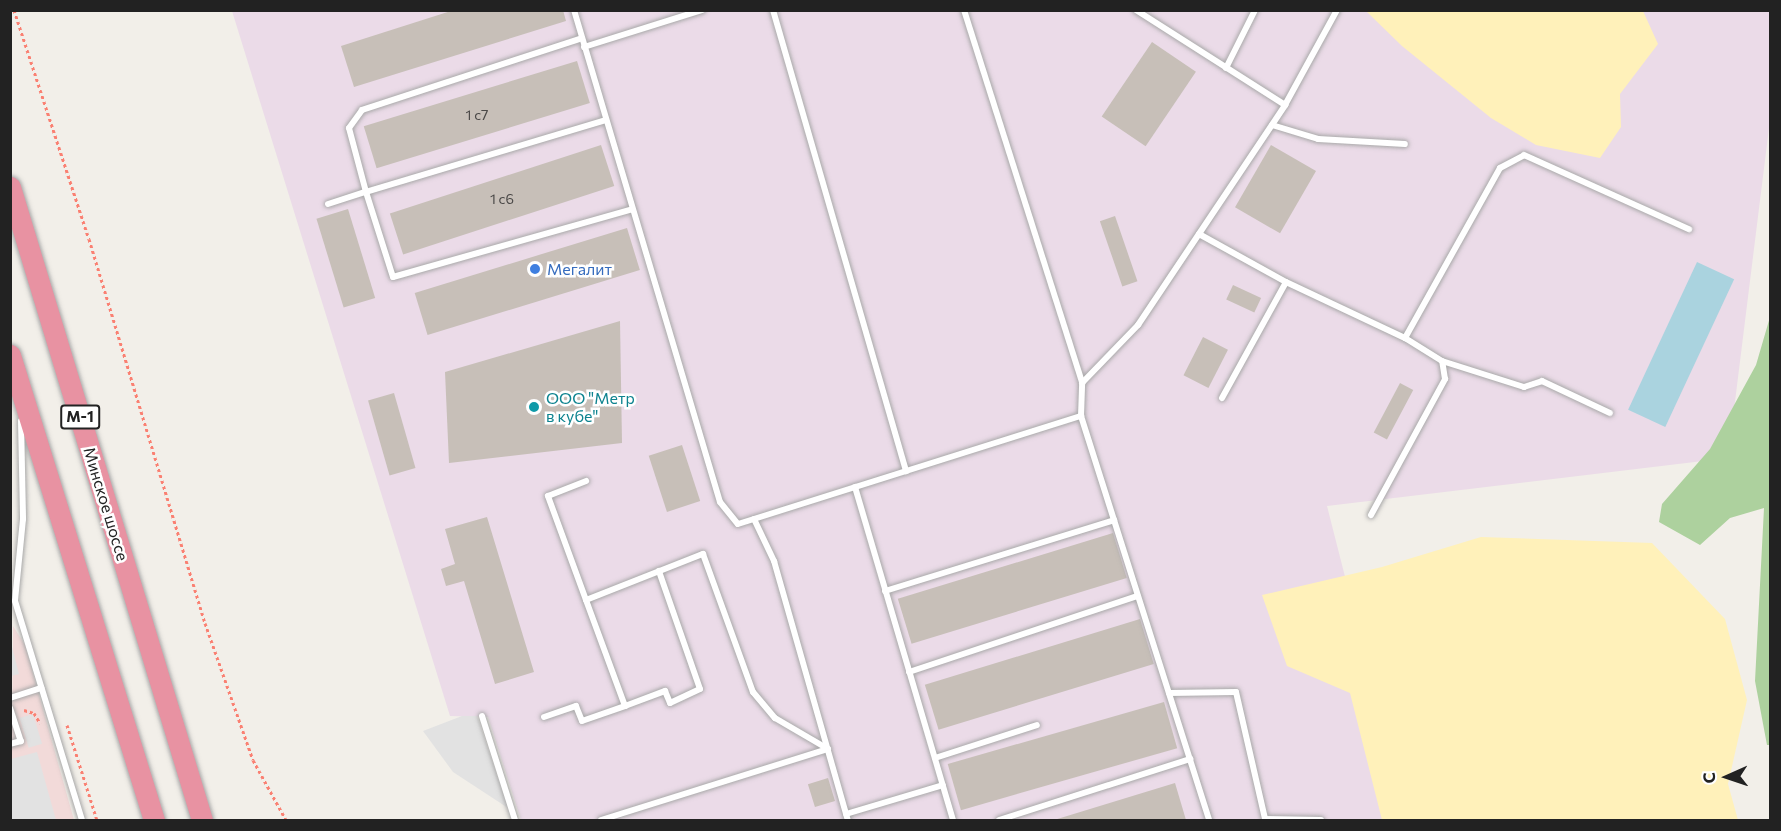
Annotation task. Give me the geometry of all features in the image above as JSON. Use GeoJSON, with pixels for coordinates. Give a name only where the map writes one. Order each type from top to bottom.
{"type":"FeatureCollection","features":[{"type":"Feature","properties":{"kind":"highway","name":"Минское шоссе"},"geometry":{"type":"LineString","coordinates":[[10,187],[202,820]]}},
{"type":"Feature","properties":{"kind":"highway","name":"М-1"},"geometry":{"type":"LineString","coordinates":[[10,356],[154,820]]}},
{"type":"Feature","properties":{"kind":"lane"},"geometry":{"type":"LineString","coordinates":[[574,10],[720,502],[738,524],[1081,416]]}},
{"type":"Feature","properties":{"kind":"lane"},"geometry":{"type":"LineString","coordinates":[[584,47],[702,10]]}},
{"type":"Feature","properties":{"kind":"lane"},"geometry":{"type":"LineString","coordinates":[[773,10],[906,471]]}},
{"type":"Feature","properties":{"kind":"lane"},"geometry":{"type":"LineString","coordinates":[[964,10],[1082,383],[1081,416],[1209,820]]}},
{"type":"Feature","properties":{"kind":"lane"},"geometry":{"type":"LineString","coordinates":[[1136,10],[1285,105]]}},
{"type":"Feature","properties":{"kind":"lane"},"geometry":{"type":"LineString","coordinates":[[1226,68],[1255,10]]}},
{"type":"Feature","properties":{"kind":"lane"},"geometry":{"type":"LineString","coordinates":[[1082,383],[1138,325],[1285,105],[1337,10]]}},
{"type":"Feature","properties":{"kind":"lane"},"geometry":{"type":"LineString","coordinates":[[582,38],[362,110],[349,128],[366,192],[393,276],[633,208]]}},
{"type":"Feature","properties":{"kind":"lane"},"geometry":{"type":"LineString","coordinates":[[328,204],[606,120]]}},
{"type":"Feature","properties":{"kind":"lane"},"geometry":{"type":"LineString","coordinates":[[1272,125],[1317,139],[1404,144]]}},
{"type":"Feature","properties":{"kind":"lane"},"geometry":{"type":"LineString","coordinates":[[1405,338],[1500,168],[1524,155],[1689,229]]}},
{"type":"Feature","properties":{"kind":"lane"},"geometry":{"type":"LineString","coordinates":[[1199,234],[1286,282],[1405,338],[1442,361],[1524,387],[1542,381],[1610,413]]}},
{"type":"Feature","properties":{"kind":"lane"},"geometry":{"type":"LineString","coordinates":[[1222,398],[1286,282]]}},
{"type":"Feature","properties":{"kind":"lane"},"geometry":{"type":"LineString","coordinates":[[1371,515],[1445,379],[1442,361]]}},
{"type":"Feature","properties":{"kind":"lane"},"geometry":{"type":"LineString","coordinates":[[20,384],[23,510],[13,602],[82,820]]}},
{"type":"Feature","properties":{"kind":"lane"},"geometry":{"type":"LineString","coordinates":[[586,481],[548,496],[625,706]]}},
{"type":"Feature","properties":{"kind":"lane"},"geometry":{"type":"LineString","coordinates":[[855,487],[953,820]]}},
{"type":"Feature","properties":{"kind":"lane"},"geometry":{"type":"LineString","coordinates":[[754,519],[774,561],[847,817],[943,785]]}},
{"type":"Feature","properties":{"kind":"lane"},"geometry":{"type":"LineString","coordinates":[[885,591],[1114,520]]}},
{"type":"Feature","properties":{"kind":"lane"},"geometry":{"type":"LineString","coordinates":[[586,600],[703,554],[753,692],[775,718],[828,749]]}},
{"type":"Feature","properties":{"kind":"lane"},"geometry":{"type":"LineString","coordinates":[[544,717],[576,706],[582,721],[665,691],[670,703],[700,689],[658,571]]}},
{"type":"Feature","properties":{"kind":"lane"},"geometry":{"type":"LineString","coordinates":[[909,672],[1138,596]]}},
{"type":"Feature","properties":{"kind":"lane"},"geometry":{"type":"LineString","coordinates":[[10,698],[41,688]]}},
{"type":"Feature","properties":{"kind":"lane"},"geometry":{"type":"LineString","coordinates":[[1169,693],[1236,692],[1265,819],[1321,820]]}},
{"type":"Feature","properties":{"kind":"lane"},"geometry":{"type":"LineString","coordinates":[[10,708],[21,741],[10,744]]}},
{"type":"Feature","properties":{"kind":"lane"},"geometry":{"type":"LineString","coordinates":[[482,716],[515,820]]}},
{"type":"Feature","properties":{"kind":"lane"},"geometry":{"type":"LineString","coordinates":[[935,758],[1037,725]]}},
{"type":"Feature","properties":{"kind":"lane"},"geometry":{"type":"LineString","coordinates":[[601,820],[828,749]]}},
{"type":"Feature","properties":{"kind":"lane"},"geometry":{"type":"LineString","coordinates":[[999,820],[1190,759]]}},
{"type":"Feature","properties":{"kind":"path"},"geometry":{"type":"LineString","coordinates":[[14,10],[89,239],[205,623],[254,760],[286,820]]}},
{"type":"Feature","properties":{"kind":"path"},"geometry":{"type":"LineString","coordinates":[[24,710],[34,713],[44,732]]}},
{"type":"Feature","properties":{"kind":"path"},"geometry":{"type":"LineString","coordinates":[[67,725],[98,820]]}},
{"type":"Feature","properties":{"kind":"shaded area"},"geometry":{"type":"Polygon","coordinates":[[[232,11],[1770,11],[1770,120],[1728,458],[1327,506],[1407,820],[521,820],[488,717],[450,716],[232,11]]]}},
{"type":"Feature","properties":{"kind":"shaded area"},"geometry":{"type":"Polygon","coordinates":[[[13,626],[25,645],[74,820],[11,820],[13,626]]]}},
{"type":"Feature","properties":{"kind":"shaded area"},"geometry":{"type":"Polygon","coordinates":[[[11,643],[19,674],[10,676],[11,643]]]}},
{"type":"Feature","properties":{"kind":"shaded area"},"geometry":{"type":"Polygon","coordinates":[[[33,714],[42,744],[29,748],[20,718],[33,714]]]}},
{"type":"Feature","properties":{"kind":"shaded area"},"geometry":{"type":"Polygon","coordinates":[[[462,716],[477,716],[508,808],[453,772],[423,731],[462,716]]]}},
{"type":"Feature","properties":{"kind":"shaded area"},"geometry":{"type":"Polygon","coordinates":[[[37,752],[56,820],[11,820],[11,759],[37,752]]]}},
{"type":"Feature","properties":{"kind":"green space"},"geometry":{"type":"Polygon","coordinates":[[[1770,317],[1770,745],[1767,745],[1755,681],[1764,508],[1730,518],[1700,545],[1659,522],[1662,504],[1710,449],[1756,365],[1770,317]]]}},
{"type":"Feature","properties":{"kind":"sand"},"geometry":{"type":"Polygon","coordinates":[[[1366,11],[1643,11],[1658,44],[1620,94],[1621,127],[1600,158],[1536,145],[1491,118],[1402,46],[1366,11]]]}},
{"type":"Feature","properties":{"kind":"sand"},"geometry":{"type":"Polygon","coordinates":[[[1481,537],[1652,543],[1725,619],[1747,700],[1728,784],[1738,820],[1382,820],[1350,693],[1287,666],[1262,595],[1382,567],[1481,537]]]}},
{"type":"Feature","properties":{"kind":"water"},"geometry":{"type":"Polygon","coordinates":[[[1697,262],[1734,279],[1665,427],[1628,410],[1697,262]]]}},
{"type":"Feature","properties":{"kind":"building"},"geometry":{"type":"Polygon","coordinates":[[[454,10],[563,10],[566,21],[354,87],[341,46],[454,10]]]}},
{"type":"Feature","properties":{"kind":"building"},"geometry":{"type":"Polygon","coordinates":[[[1152,42],[1196,72],[1146,146],[1102,117],[1152,42]]]}},
{"type":"Feature","properties":{"kind":"building"},"geometry":{"type":"Polygon","coordinates":[[[577,61],[590,103],[377,168],[364,126],[577,61]]]}},
{"type":"Feature","properties":{"kind":"building"},"geometry":{"type":"Polygon","coordinates":[[[601,145],[614,186],[403,254],[390,214],[601,145]]]}},
{"type":"Feature","properties":{"kind":"building"},"geometry":{"type":"Polygon","coordinates":[[[1271,145],[1316,171],[1280,233],[1235,207],[1271,145]]]}},
{"type":"Feature","properties":{"kind":"building"},"geometry":{"type":"Polygon","coordinates":[[[348,209],[375,298],[344,308],[316,219],[348,209]]]}},
{"type":"Feature","properties":{"kind":"building"},"geometry":{"type":"Polygon","coordinates":[[[1115,216],[1137,281],[1122,286],[1100,221],[1115,216]]]}},
{"type":"Feature","properties":{"kind":"building"},"geometry":{"type":"Polygon","coordinates":[[[627,228],[640,270],[428,335],[415,293],[627,228]]]}},
{"type":"Feature","properties":{"kind":"building"},"geometry":{"type":"Polygon","coordinates":[[[1233,285],[1261,298],[1254,313],[1226,300],[1233,285]]]}},
{"type":"Feature","properties":{"kind":"building","name":"ООО \"Метр в кубе\""},"geometry":{"type":"Polygon","coordinates":[[[620,321],[622,443],[449,463],[445,372],[620,321]]]}},
{"type":"Feature","properties":{"kind":"building"},"geometry":{"type":"Polygon","coordinates":[[[1203,337],[1228,350],[1208,388],[1183,375],[1203,337]]]}},
{"type":"Feature","properties":{"kind":"building"},"geometry":{"type":"Polygon","coordinates":[[[1400,383],[1413,390],[1387,439],[1374,432],[1400,383]]]}},
{"type":"Feature","properties":{"kind":"building"},"geometry":{"type":"Polygon","coordinates":[[[394,393],[415,468],[390,475],[368,400],[394,393]]]}},
{"type":"Feature","properties":{"kind":"building"},"geometry":{"type":"Polygon","coordinates":[[[682,445],[700,501],[667,512],[649,456],[682,445]]]}},
{"type":"Feature","properties":{"kind":"building"},"geometry":{"type":"Polygon","coordinates":[[[487,517],[534,672],[495,684],[464,581],[446,586],[441,569],[455,564],[445,529],[487,517]]]}},
{"type":"Feature","properties":{"kind":"building"},"geometry":{"type":"Polygon","coordinates":[[[1113,533],[1127,578],[912,644],[898,599],[1113,533]]]}},
{"type":"Feature","properties":{"kind":"building"},"geometry":{"type":"Polygon","coordinates":[[[1140,619],[1154,664],[939,730],[925,685],[1140,619]]]}},
{"type":"Feature","properties":{"kind":"building"},"geometry":{"type":"Polygon","coordinates":[[[1164,702],[1177,748],[961,810],[948,764],[1164,702]]]}},
{"type":"Feature","properties":{"kind":"building"},"geometry":{"type":"Polygon","coordinates":[[[828,778],[835,801],[815,807],[808,784],[828,778]]]}},
{"type":"Feature","properties":{"kind":"building"},"geometry":{"type":"Polygon","coordinates":[[[1175,783],[1186,820],[1054,820],[1175,783]]]}},
{"type":"Feature","properties":{"kind":"place","name":"Мегалит"},"geometry":{"type":"Point","coordinates":[535,269]}},
{"type":"Feature","properties":{"kind":"place","name":"ООО \"Метр в кубе\""},"geometry":{"type":"Point","coordinates":[534,407]}}]}
